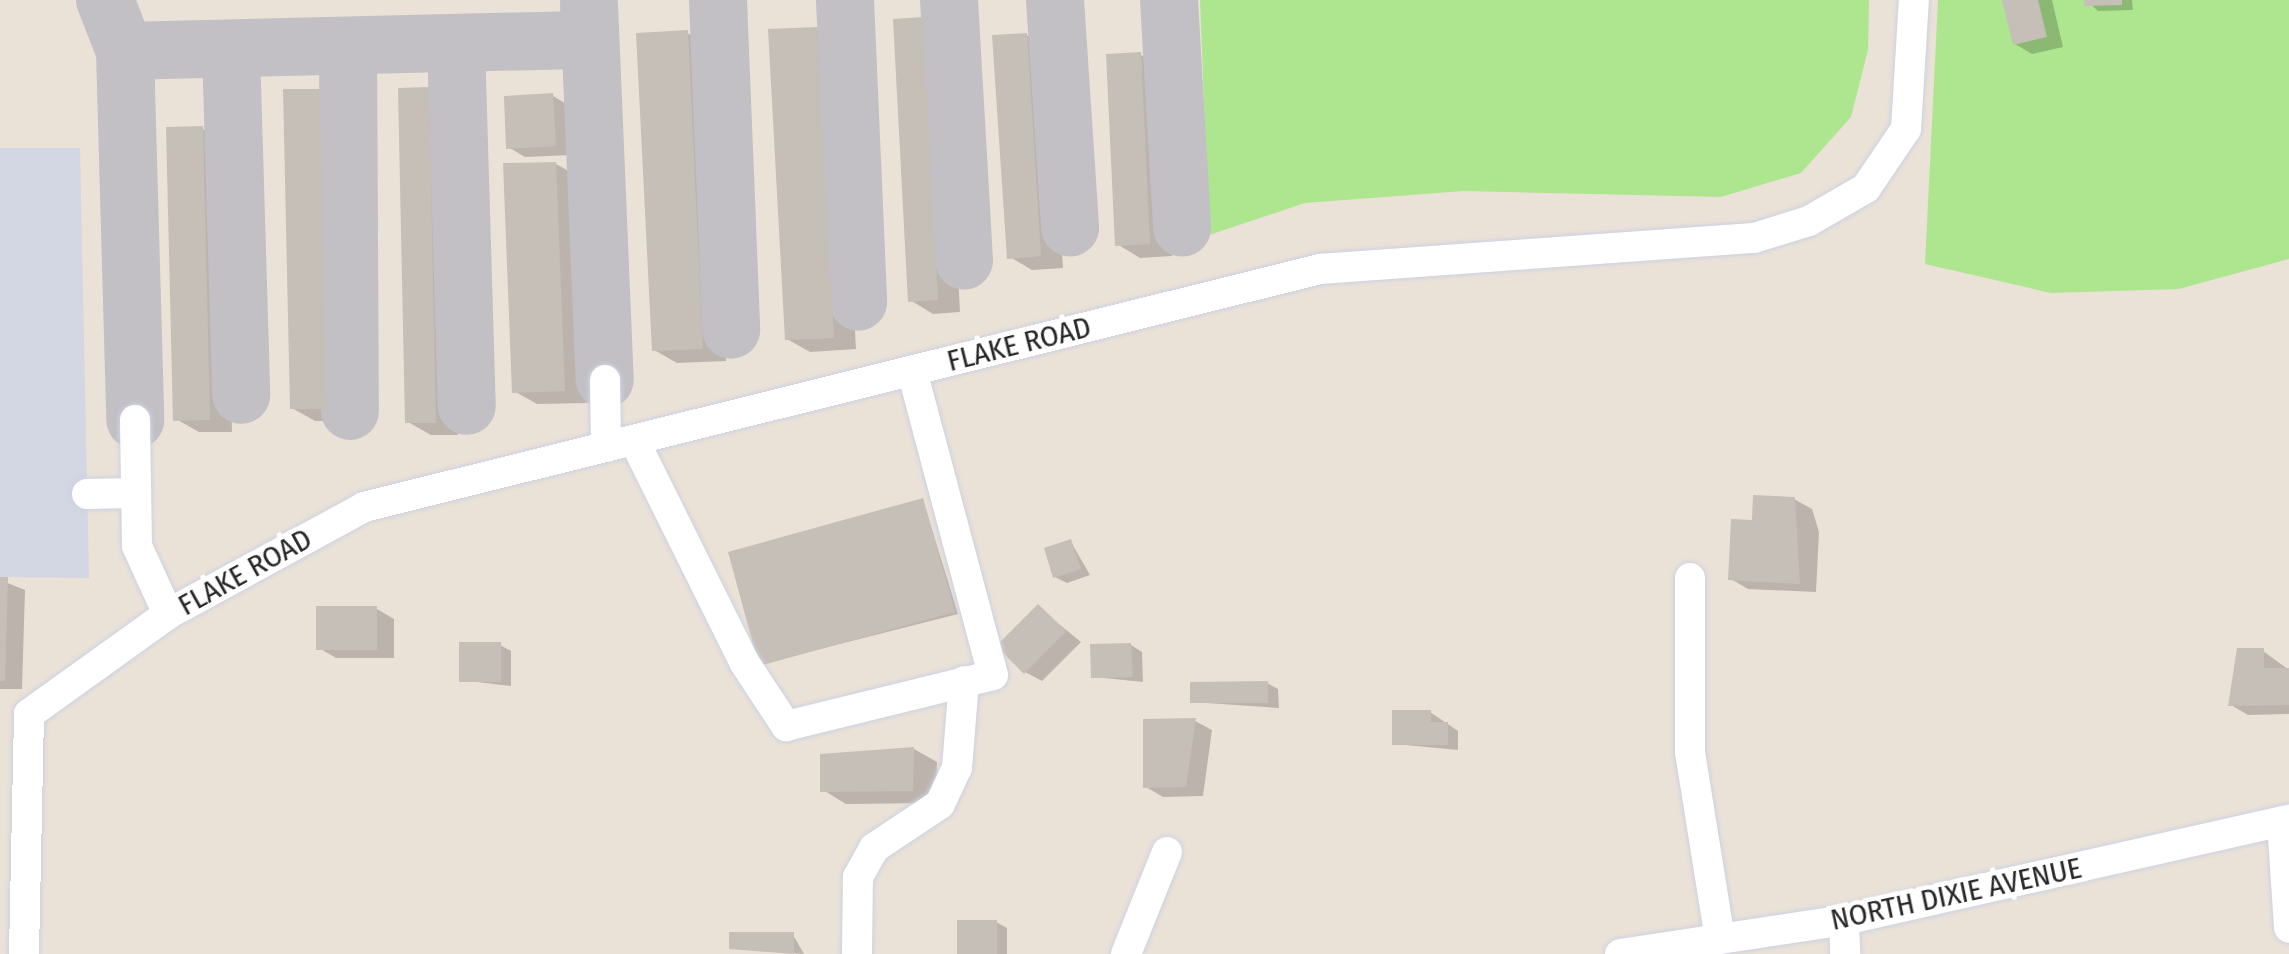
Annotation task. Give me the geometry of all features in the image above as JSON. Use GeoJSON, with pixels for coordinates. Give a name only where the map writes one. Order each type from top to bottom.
{"type":"FeatureCollection","features":[{"type":"Feature","properties":{"kind":"street","name":"FLAKE ROAD"},"geometry":{"type":"LineString","coordinates":[[14,712],[168,614],[364,507],[1320,270],[1754,238],[1808,221],[1866,188],[1906,130],[1914,0]]}},
{"type":"Feature","properties":{"kind":"street"},"geometry":{"type":"LineString","coordinates":[[606,380],[620,443],[744,662],[786,726],[993,674],[912,371]]}},
{"type":"Feature","properties":{"kind":"street"},"geometry":{"type":"LineString","coordinates":[[136,420],[137,546],[168,614]]}},
{"type":"Feature","properties":{"kind":"street"},"geometry":{"type":"LineString","coordinates":[[87,494],[135,493]]}},
{"type":"Feature","properties":{"kind":"street"},"geometry":{"type":"LineString","coordinates":[[1690,578],[1690,752],[1720,939]]}},
{"type":"Feature","properties":{"kind":"street"},"geometry":{"type":"LineString","coordinates":[[857,954],[858,877],[874,848],[940,804],[957,768],[964,681]]}},
{"type":"Feature","properties":{"kind":"street"},"geometry":{"type":"LineString","coordinates":[[14,712],[24,954]]}},
{"type":"Feature","properties":{"kind":"street"},"geometry":{"type":"LineString","coordinates":[[2286,821],[2289,928]]}},
{"type":"Feature","properties":{"kind":"street","name":"NORTH DIXIE AVENUE"},"geometry":{"type":"LineString","coordinates":[[1620,954],[1844,920],[2286,821]]}},
{"type":"Feature","properties":{"kind":"street"},"geometry":{"type":"LineString","coordinates":[[1126,954],[1167,852]]}},
{"type":"Feature","properties":{"kind":"street"},"geometry":{"type":"LineString","coordinates":[[1844,920],[1844,954]]}},
{"type":"Feature","properties":{"kind":"shaded area"},"geometry":{"type":"Polygon","coordinates":[[[0,148],[80,148],[89,578],[0,577],[0,148]]]}},
{"type":"Feature","properties":{"kind":"green space"},"geometry":{"type":"Polygon","coordinates":[[[1200,0],[1869,0],[1868,50],[1851,117],[1801,173],[1721,197],[1464,191],[1305,203],[1209,235],[1200,0]]]}},
{"type":"Feature","properties":{"kind":"green space"},"geometry":{"type":"Polygon","coordinates":[[[1938,0],[2289,0],[2289,259],[2179,289],[2051,293],[1925,264],[1938,0]]]}},
{"type":"Feature","properties":{"kind":"building"},"geometry":{"type":"Polygon","coordinates":[[[2002,0],[2038,0],[2047,37],[2013,45],[2002,0]]]}},
{"type":"Feature","properties":{"kind":"building"},"geometry":{"type":"Polygon","coordinates":[[[2084,0],[2122,0],[2122,5],[2084,6],[2084,0]]]}},
{"type":"Feature","properties":{"kind":"building"},"geometry":{"type":"Polygon","coordinates":[[[923,17],[938,300],[908,302],[893,19],[923,17]]]}},
{"type":"Feature","properties":{"kind":"building"},"geometry":{"type":"Polygon","coordinates":[[[817,27],[834,338],[785,340],[768,29],[817,27]]]}},
{"type":"Feature","properties":{"kind":"building"},"geometry":{"type":"Polygon","coordinates":[[[688,30],[703,349],[652,351],[636,33],[688,30]]]}},
{"type":"Feature","properties":{"kind":"building"},"geometry":{"type":"Polygon","coordinates":[[[1027,33],[1041,256],[1007,259],[992,35],[1027,33]]]}},
{"type":"Feature","properties":{"kind":"building"},"geometry":{"type":"Polygon","coordinates":[[[1141,52],[1150,244],[1115,246],[1106,54],[1141,52]]]}},
{"type":"Feature","properties":{"kind":"building"},"geometry":{"type":"Polygon","coordinates":[[[429,87],[436,423],[405,423],[398,88],[429,87]]]}},
{"type":"Feature","properties":{"kind":"building"},"geometry":{"type":"Polygon","coordinates":[[[283,89],[320,89],[327,409],[290,409],[283,89]]]}},
{"type":"Feature","properties":{"kind":"building"},"geometry":{"type":"Polygon","coordinates":[[[553,93],[556,146],[506,149],[504,96],[553,93]]]}},
{"type":"Feature","properties":{"kind":"building"},"geometry":{"type":"Polygon","coordinates":[[[203,126],[210,420],[173,421],[166,127],[203,126]]]}},
{"type":"Feature","properties":{"kind":"building"},"geometry":{"type":"Polygon","coordinates":[[[556,162],[565,391],[512,393],[503,163],[556,162]]]}},
{"type":"Feature","properties":{"kind":"building"},"geometry":{"type":"Polygon","coordinates":[[[1753,495],[1795,497],[1800,584],[1728,580],[1731,519],[1752,520],[1753,495]]]}},
{"type":"Feature","properties":{"kind":"building"},"geometry":{"type":"Polygon","coordinates":[[[923,498],[955,612],[759,666],[728,552],[923,498]]]}},
{"type":"Feature","properties":{"kind":"building"},"geometry":{"type":"Polygon","coordinates":[[[1071,539],[1081,569],[1053,578],[1044,548],[1071,539]]]}},
{"type":"Feature","properties":{"kind":"building"},"geometry":{"type":"Polygon","coordinates":[[[0,577],[8,577],[5,681],[0,681],[0,577]]]}},
{"type":"Feature","properties":{"kind":"building"},"geometry":{"type":"Polygon","coordinates":[[[1038,604],[1066,631],[1024,674],[996,646],[1038,604]]]}},
{"type":"Feature","properties":{"kind":"building"},"geometry":{"type":"Polygon","coordinates":[[[316,606],[377,606],[377,650],[316,650],[316,606]]]}},
{"type":"Feature","properties":{"kind":"building"},"geometry":{"type":"Polygon","coordinates":[[[459,642],[501,642],[501,682],[459,682],[459,642]]]}},
{"type":"Feature","properties":{"kind":"building"},"geometry":{"type":"Polygon","coordinates":[[[1131,643],[1133,677],[1091,678],[1090,644],[1131,643]]]}},
{"type":"Feature","properties":{"kind":"building"},"geometry":{"type":"Polygon","coordinates":[[[2237,648],[2264,648],[2264,668],[2289,668],[2289,705],[2228,706],[2237,648]]]}},
{"type":"Feature","properties":{"kind":"building"},"geometry":{"type":"Polygon","coordinates":[[[1268,681],[1268,703],[1190,703],[1190,682],[1268,681]]]}},
{"type":"Feature","properties":{"kind":"building"},"geometry":{"type":"Polygon","coordinates":[[[1392,710],[1431,710],[1431,722],[1448,722],[1448,745],[1392,745],[1392,710]]]}},
{"type":"Feature","properties":{"kind":"building"},"geometry":{"type":"Polygon","coordinates":[[[1196,718],[1186,787],[1143,788],[1143,719],[1196,718]]]}},
{"type":"Feature","properties":{"kind":"building"},"geometry":{"type":"Polygon","coordinates":[[[914,747],[913,791],[820,792],[820,754],[914,747]]]}},
{"type":"Feature","properties":{"kind":"building"},"geometry":{"type":"Polygon","coordinates":[[[957,920],[997,920],[997,954],[957,954],[957,920]]]}},
{"type":"Feature","properties":{"kind":"building"},"geometry":{"type":"Polygon","coordinates":[[[729,932],[794,932],[794,954],[729,949],[729,932]]]}},
{"type":"Feature","properties":{"kind":"taxiway"},"geometry":{"type":"LineString","coordinates":[[105,0],[125,51],[135,420]]}},
{"type":"Feature","properties":{"kind":"taxiway"},"geometry":{"type":"LineString","coordinates":[[718,0],[731,330]]}},
{"type":"Feature","properties":{"kind":"taxiway"},"geometry":{"type":"LineString","coordinates":[[845,0],[858,302]]}},
{"type":"Feature","properties":{"kind":"taxiway"},"geometry":{"type":"LineString","coordinates":[[949,0],[964,261]]}},
{"type":"Feature","properties":{"kind":"taxiway"},"geometry":{"type":"LineString","coordinates":[[1055,0],[1070,228]]}},
{"type":"Feature","properties":{"kind":"taxiway"},"geometry":{"type":"LineString","coordinates":[[1169,0],[1182,228]]}},
{"type":"Feature","properties":{"kind":"taxiway"},"geometry":{"type":"LineString","coordinates":[[589,4],[605,380]]}},
{"type":"Feature","properties":{"kind":"taxiway"},"geometry":{"type":"LineString","coordinates":[[125,51],[589,40]]}},
{"type":"Feature","properties":{"kind":"taxiway"},"geometry":{"type":"LineString","coordinates":[[456,43],[467,406]]}},
{"type":"Feature","properties":{"kind":"taxiway"},"geometry":{"type":"LineString","coordinates":[[348,46],[350,411]]}},
{"type":"Feature","properties":{"kind":"taxiway"},"geometry":{"type":"LineString","coordinates":[[231,49],[241,395]]}}]}
